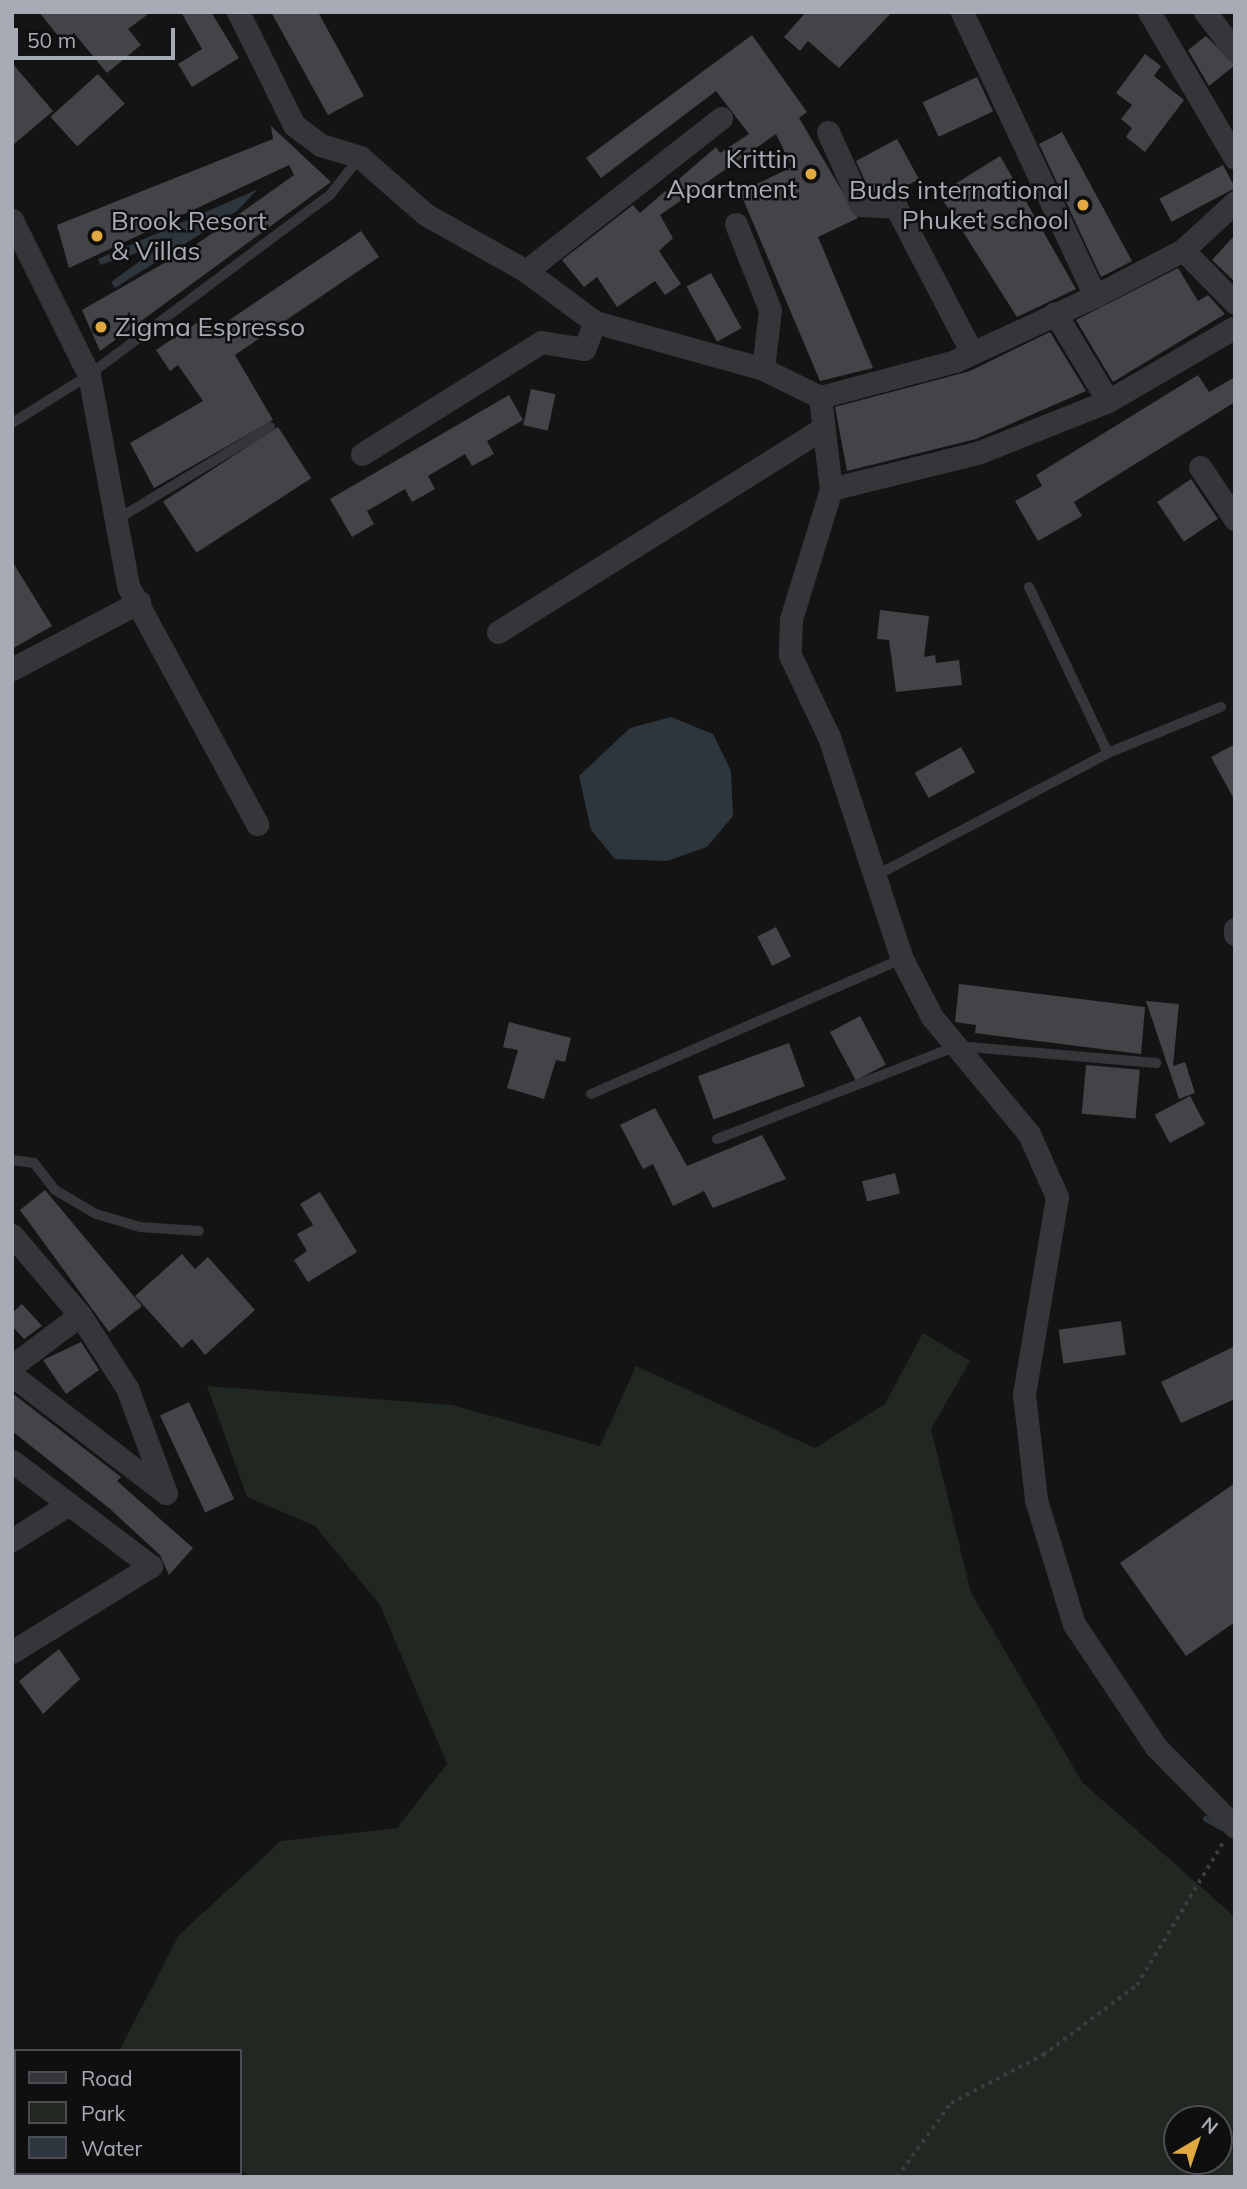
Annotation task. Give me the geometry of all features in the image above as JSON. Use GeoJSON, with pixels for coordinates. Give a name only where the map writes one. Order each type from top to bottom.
{"type":"FeatureCollection","features":[{"type":"Feature","properties":{"kind":"street"},"geometry":{"type":"LineString","coordinates":[[237,12],[294,125],[321,145],[360,156],[425,214],[526,271],[595,322],[763,369],[820,397],[972,353],[1095,296],[1183,250],[1235,202]]}},
{"type":"Feature","properties":{"kind":"street"},"geometry":{"type":"LineString","coordinates":[[962,12],[1095,296]]}},
{"type":"Feature","properties":{"kind":"street"},"geometry":{"type":"LineString","coordinates":[[1149,12],[1235,158]]}},
{"type":"Feature","properties":{"kind":"street"},"geometry":{"type":"LineString","coordinates":[[1205,12],[1235,51]]}},
{"type":"Feature","properties":{"kind":"street"},"geometry":{"type":"LineString","coordinates":[[526,271],[721,118]]}},
{"type":"Feature","properties":{"kind":"street"},"geometry":{"type":"LineString","coordinates":[[828,132],[861,205],[896,207],[972,353]]}},
{"type":"Feature","properties":{"kind":"street"},"geometry":{"type":"LineString","coordinates":[[12,220],[89,375],[128,586],[257,824]]}},
{"type":"Feature","properties":{"kind":"street"},"geometry":{"type":"LineString","coordinates":[[736,224],[770,310],[763,369]]}},
{"type":"Feature","properties":{"kind":"street"},"geometry":{"type":"LineString","coordinates":[[1183,250],[1235,303]]}},
{"type":"Feature","properties":{"kind":"street"},"geometry":{"type":"LineString","coordinates":[[1055,313],[1108,401]]}},
{"type":"Feature","properties":{"kind":"street"},"geometry":{"type":"LineString","coordinates":[[362,454],[541,342],[584,349],[595,322]]}},
{"type":"Feature","properties":{"kind":"street"},"geometry":{"type":"LineString","coordinates":[[831,489],[979,452],[1108,401],[1235,327]]}},
{"type":"Feature","properties":{"kind":"street"},"geometry":{"type":"LineString","coordinates":[[820,397],[831,489],[791,619],[790,655],[830,737],[902,959],[932,1017],[1029,1134],[1056,1197],[1024,1394],[1036,1500],[1074,1624],[1156,1747],[1235,1827]]}},
{"type":"Feature","properties":{"kind":"street"},"geometry":{"type":"LineString","coordinates":[[498,632],[823,428]]}},
{"type":"Feature","properties":{"kind":"street"},"geometry":{"type":"LineString","coordinates":[[1200,467],[1235,519]]}},
{"type":"Feature","properties":{"kind":"street"},"geometry":{"type":"LineString","coordinates":[[12,669],[139,602]]}},
{"type":"Feature","properties":{"kind":"street"},"geometry":{"type":"LineString","coordinates":[[12,1235],[80,1315],[127,1388],[166,1493],[12,1375]]}},
{"type":"Feature","properties":{"kind":"street"},"geometry":{"type":"LineString","coordinates":[[12,1366],[80,1315]]}},
{"type":"Feature","properties":{"kind":"street"},"geometry":{"type":"LineString","coordinates":[[12,1461],[151,1566],[12,1652]]}},
{"type":"Feature","properties":{"kind":"street"},"geometry":{"type":"LineString","coordinates":[[12,1540],[69,1504]]}},
{"type":"Feature","properties":{"kind":"lane"},"geometry":{"type":"LineString","coordinates":[[12,423],[89,375],[330,195],[360,156]]}},
{"type":"Feature","properties":{"kind":"lane"},"geometry":{"type":"LineString","coordinates":[[116,520],[270,427]]}},
{"type":"Feature","properties":{"kind":"lane"},"geometry":{"type":"LineString","coordinates":[[1029,587],[1108,754]]}},
{"type":"Feature","properties":{"kind":"lane"},"geometry":{"type":"LineString","coordinates":[[877,876],[1108,754],[1221,707]]}},
{"type":"Feature","properties":{"kind":"lane"},"geometry":{"type":"LineString","coordinates":[[591,1094],[902,959]]}},
{"type":"Feature","properties":{"kind":"lane"},"geometry":{"type":"LineString","coordinates":[[717,1139],[957,1046],[1156,1063]]}},
{"type":"Feature","properties":{"kind":"lane"},"geometry":{"type":"LineString","coordinates":[[12,1160],[34,1163],[70,1202],[96,1214],[140,1227],[199,1231]]}},
{"type":"Feature","properties":{"kind":"path"},"geometry":{"type":"LineString","coordinates":[[897,2177],[951,2103],[1043,2055],[1137,1985],[1213,1860]]}},
{"type":"Feature","properties":{"kind":"green space"},"geometry":{"type":"Polygon","coordinates":[[[923,1333],[970,1361],[931,1429],[971,1593],[1082,1782],[1235,1917],[1235,2177],[249,2177],[242,2172],[242,2049],[120,2049],[179,1935],[281,1841],[397,1828],[447,1764],[380,1605],[315,1526],[247,1497],[207,1386],[452,1405],[600,1446],[636,1366],[815,1448],[885,1404],[923,1333]]]}},
{"type":"Feature","properties":{"kind":"water"},"geometry":{"type":"Polygon","coordinates":[[[258,189],[237,211],[115,288],[111,282],[164,244],[100,265],[98,259],[258,189]]]}},
{"type":"Feature","properties":{"kind":"water"},"geometry":{"type":"Polygon","coordinates":[[[671,717],[713,734],[731,771],[733,816],[707,847],[667,861],[615,859],[591,830],[579,776],[630,728],[671,717]]]}},
{"type":"Feature","properties":{"kind":"building"},"geometry":{"type":"Polygon","coordinates":[[[39,12],[151,12],[128,29],[141,45],[107,73],[74,33],[63,42],[39,12]]]}},
{"type":"Feature","properties":{"kind":"building"},"geometry":{"type":"Polygon","coordinates":[[[181,12],[211,12],[239,58],[192,87],[178,64],[202,49],[181,12]]]}},
{"type":"Feature","properties":{"kind":"building"},"geometry":{"type":"Polygon","coordinates":[[[271,12],[318,12],[364,96],[328,115],[271,12]]]}},
{"type":"Feature","properties":{"kind":"building"},"geometry":{"type":"Polygon","coordinates":[[[806,12],[892,12],[839,68],[808,41],[800,51],[784,37],[806,12]]]}},
{"type":"Feature","properties":{"kind":"building"},"geometry":{"type":"Polygon","coordinates":[[[752,35],[807,112],[799,118],[858,218],[818,237],[873,368],[820,381],[740,192],[792,167],[776,134],[660,215],[673,238],[659,251],[681,284],[665,295],[655,281],[617,307],[597,277],[584,287],[562,260],[633,205],[640,213],[716,147],[720,153],[749,134],[716,91],[601,178],[586,158],[752,35]]]}},
{"type":"Feature","properties":{"kind":"building"},"geometry":{"type":"Polygon","coordinates":[[[1206,36],[1235,65],[1209,86],[1188,50],[1206,36]]]}},
{"type":"Feature","properties":{"kind":"building"},"geometry":{"type":"Polygon","coordinates":[[[1145,54],[1161,66],[1154,76],[1184,100],[1145,152],[1126,137],[1132,128],[1121,119],[1132,105],[1116,93],[1145,54]]]}},
{"type":"Feature","properties":{"kind":"building"},"geometry":{"type":"Polygon","coordinates":[[[12,63],[53,111],[12,146],[12,63]]]}},
{"type":"Feature","properties":{"kind":"building"},"geometry":{"type":"Polygon","coordinates":[[[98,74],[125,104],[77,147],[50,117],[98,74]]]}},
{"type":"Feature","properties":{"kind":"building"},"geometry":{"type":"Polygon","coordinates":[[[977,77],[993,111],[939,137],[923,102],[977,77]]]}},
{"type":"Feature","properties":{"kind":"building","name":"Brook Resort & Villas"},"geometry":{"type":"Polygon","coordinates":[[[271,126],[331,182],[100,351],[82,310],[194,246],[294,175],[289,165],[69,268],[57,225],[273,139],[271,126]]]}},
{"type":"Feature","properties":{"kind":"building","name":"Buds international Phuket school"},"geometry":{"type":"Polygon","coordinates":[[[1062,132],[1132,261],[1101,277],[1039,144],[1062,132]]]}},
{"type":"Feature","properties":{"kind":"building"},"geometry":{"type":"Polygon","coordinates":[[[897,139],[919,179],[893,193],[870,192],[856,161],[897,139]]]}},
{"type":"Feature","properties":{"kind":"building"},"geometry":{"type":"Polygon","coordinates":[[[1000,156],[1076,289],[1017,317],[939,194],[1000,156]]]}},
{"type":"Feature","properties":{"kind":"building"},"geometry":{"type":"Polygon","coordinates":[[[1223,165],[1235,188],[1172,222],[1159,199],[1223,165]]]}},
{"type":"Feature","properties":{"kind":"building"},"geometry":{"type":"Polygon","coordinates":[[[361,231],[379,257],[235,355],[273,420],[154,488],[130,443],[203,401],[178,365],[170,371],[156,350],[204,318],[213,331],[361,231]]]}},
{"type":"Feature","properties":{"kind":"building"},"geometry":{"type":"Polygon","coordinates":[[[1235,235],[1235,282],[1212,260],[1235,235]]]}},
{"type":"Feature","properties":{"kind":"building"},"geometry":{"type":"Polygon","coordinates":[[[1178,268],[1198,301],[1208,295],[1225,314],[1113,382],[1076,320],[1178,268]]]}},
{"type":"Feature","properties":{"kind":"building"},"geometry":{"type":"Polygon","coordinates":[[[711,273],[742,328],[717,342],[687,287],[711,273]]]}},
{"type":"Feature","properties":{"kind":"building"},"geometry":{"type":"Polygon","coordinates":[[[1050,332],[1086,391],[976,439],[847,471],[835,407],[970,371],[1050,332]]]}},
{"type":"Feature","properties":{"kind":"building"},"geometry":{"type":"Polygon","coordinates":[[[1198,375],[1209,392],[1235,377],[1235,402],[1074,502],[1082,516],[1038,541],[1015,501],[1042,486],[1036,475],[1198,375]]]}},
{"type":"Feature","properties":{"kind":"building"},"geometry":{"type":"Polygon","coordinates":[[[531,389],[555,394],[548,430],[523,425],[531,389]]]}},
{"type":"Feature","properties":{"kind":"building"},"geometry":{"type":"Polygon","coordinates":[[[509,395],[523,420],[487,441],[494,454],[472,466],[465,454],[428,476],[435,489],[412,502],[405,489],[367,511],[374,524],[352,537],[330,499],[509,395]]]}},
{"type":"Feature","properties":{"kind":"building"},"geometry":{"type":"Polygon","coordinates":[[[278,427],[311,478],[196,553],[163,502],[278,427]]]}},
{"type":"Feature","properties":{"kind":"building"},"geometry":{"type":"Polygon","coordinates":[[[1191,479],[1218,519],[1184,542],[1157,502],[1191,479]]]}},
{"type":"Feature","properties":{"kind":"building"},"geometry":{"type":"Polygon","coordinates":[[[12,561],[52,626],[12,649],[12,561]]]}},
{"type":"Feature","properties":{"kind":"building"},"geometry":{"type":"Polygon","coordinates":[[[880,610],[929,616],[924,657],[935,655],[936,663],[959,660],[962,685],[896,692],[889,640],[877,639],[880,610]]]}},
{"type":"Feature","properties":{"kind":"building"},"geometry":{"type":"Polygon","coordinates":[[[1235,744],[1235,801],[1211,757],[1235,744]]]}},
{"type":"Feature","properties":{"kind":"building"},"geometry":{"type":"Polygon","coordinates":[[[961,747],[975,772],[929,798],[915,773],[961,747]]]}},
{"type":"Feature","properties":{"kind":"building"},"geometry":{"type":"Polygon","coordinates":[[[776,927],[791,956],[772,966],[757,937],[776,927]]]}},
{"type":"Feature","properties":{"kind":"building"},"geometry":{"type":"Polygon","coordinates":[[[959,984],[1145,1007],[1141,1054],[975,1033],[976,1025],[955,1022],[959,984]]]}},
{"type":"Feature","properties":{"kind":"building"},"geometry":{"type":"Polygon","coordinates":[[[1146,1001],[1179,1004],[1173,1066],[1185,1062],[1195,1093],[1179,1099],[1146,1001]]]}},
{"type":"Feature","properties":{"kind":"building"},"geometry":{"type":"Polygon","coordinates":[[[860,1016],[886,1065],[856,1081],[830,1032],[860,1016]]]}},
{"type":"Feature","properties":{"kind":"building"},"geometry":{"type":"Polygon","coordinates":[[[509,1022],[571,1038],[565,1062],[556,1060],[544,1099],[507,1088],[518,1050],[503,1047],[509,1022]]]}},
{"type":"Feature","properties":{"kind":"building"},"geometry":{"type":"Polygon","coordinates":[[[789,1043],[805,1086],[714,1119],[698,1076],[789,1043]]]}},
{"type":"Feature","properties":{"kind":"building"},"geometry":{"type":"Polygon","coordinates":[[[1086,1065],[1140,1070],[1136,1119],[1082,1114],[1086,1065]]]}},
{"type":"Feature","properties":{"kind":"building"},"geometry":{"type":"Polygon","coordinates":[[[1190,1096],[1205,1124],[1170,1143],[1155,1115],[1190,1096]]]}},
{"type":"Feature","properties":{"kind":"building"},"geometry":{"type":"Polygon","coordinates":[[[655,1108],[687,1166],[762,1135],[786,1179],[713,1208],[704,1191],[673,1206],[653,1164],[643,1169],[620,1125],[655,1108]]]}},
{"type":"Feature","properties":{"kind":"building"},"geometry":{"type":"Polygon","coordinates":[[[895,1173],[900,1193],[867,1202],[862,1181],[895,1173]]]}},
{"type":"Feature","properties":{"kind":"building"},"geometry":{"type":"Polygon","coordinates":[[[45,1190],[142,1306],[109,1332],[20,1210],[45,1190]]]}},
{"type":"Feature","properties":{"kind":"building"},"geometry":{"type":"Polygon","coordinates":[[[320,1192],[357,1252],[308,1282],[294,1260],[307,1251],[297,1234],[313,1225],[300,1204],[320,1192]]]}},
{"type":"Feature","properties":{"kind":"building"},"geometry":{"type":"Polygon","coordinates":[[[182,1254],[195,1269],[208,1257],[255,1310],[205,1355],[192,1339],[182,1348],[135,1296],[182,1254]]]}},
{"type":"Feature","properties":{"kind":"building"},"geometry":{"type":"Polygon","coordinates":[[[22,1304],[42,1326],[24,1339],[12,1326],[12,1313],[22,1304]]]}},
{"type":"Feature","properties":{"kind":"building"},"geometry":{"type":"Polygon","coordinates":[[[1121,1321],[1126,1355],[1063,1363],[1059,1330],[1121,1321]]]}},
{"type":"Feature","properties":{"kind":"building"},"geometry":{"type":"Polygon","coordinates":[[[81,1342],[99,1370],[66,1394],[43,1360],[81,1342]]]}},
{"type":"Feature","properties":{"kind":"building"},"geometry":{"type":"Polygon","coordinates":[[[1235,1346],[1235,1399],[1181,1423],[1161,1382],[1235,1346]]]}},
{"type":"Feature","properties":{"kind":"building"},"geometry":{"type":"Polygon","coordinates":[[[12,1393],[121,1477],[117,1481],[193,1548],[169,1575],[160,1555],[109,1508],[12,1431],[12,1393]]]}},
{"type":"Feature","properties":{"kind":"building"},"geometry":{"type":"Polygon","coordinates":[[[189,1402],[234,1499],[205,1512],[160,1416],[189,1402]]]}},
{"type":"Feature","properties":{"kind":"building"},"geometry":{"type":"Polygon","coordinates":[[[1235,1483],[1235,1622],[1186,1656],[1120,1563],[1235,1483]]]}},
{"type":"Feature","properties":{"kind":"building"},"geometry":{"type":"Polygon","coordinates":[[[59,1649],[80,1679],[43,1714],[19,1681],[59,1649]]]}},
{"type":"Feature","properties":{"kind":"waterway"},"geometry":{"type":"LineString","coordinates":[[1206,1819],[1222,1828]]}},
{"type":"Feature","properties":{"kind":"place","name":"Krittin Apartment"},"geometry":{"type":"Point","coordinates":[811,174]}},
{"type":"Feature","properties":{"kind":"place","name":"Buds international Phuket school"},"geometry":{"type":"Point","coordinates":[1083,205]}},
{"type":"Feature","properties":{"kind":"place","name":"Brook Resort & Villas"},"geometry":{"type":"Point","coordinates":[97,236]}},
{"type":"Feature","properties":{"kind":"place","name":"Zigma Espresso"},"geometry":{"type":"Point","coordinates":[101,327]}}]}
